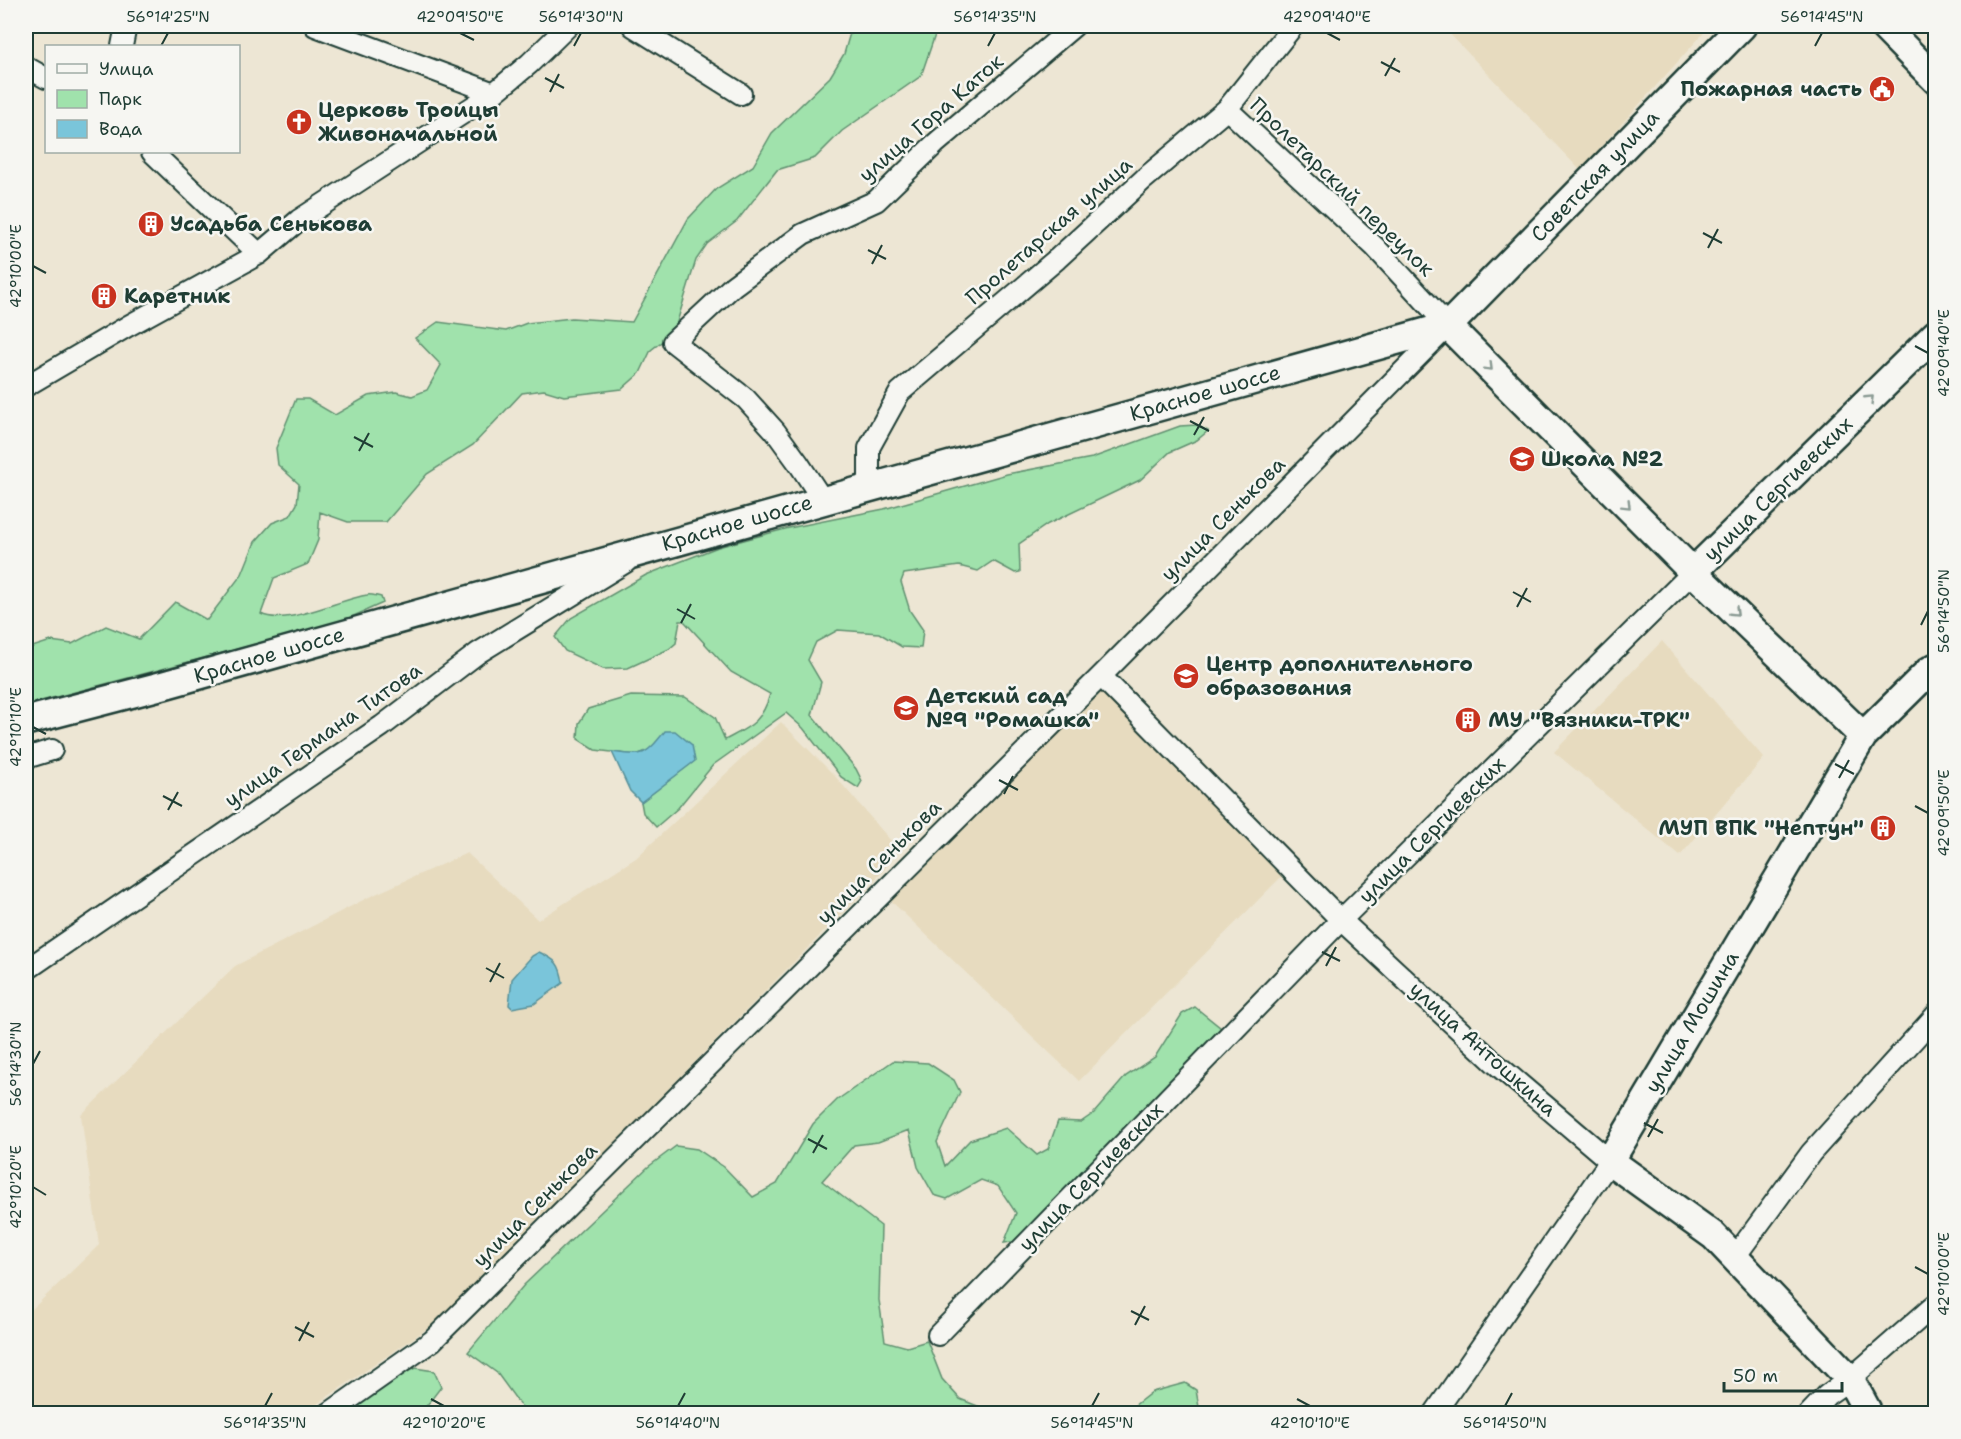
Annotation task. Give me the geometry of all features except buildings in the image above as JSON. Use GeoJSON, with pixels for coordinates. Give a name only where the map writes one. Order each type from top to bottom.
{"type":"FeatureCollection","features":[{"type":"Feature","properties":{"kind":"main road","name":"Советская улица"},"geometry":{"type":"LineString","coordinates":[[1448,326],[1742,26]]}},
{"type":"Feature","properties":{"kind":"main road"},"geometry":{"type":"LineString","coordinates":[[1883,26],[1935,80]]}},
{"type":"Feature","properties":{"kind":"main road","name":"Красное шоссе"},"geometry":{"type":"LineString","coordinates":[[26,721],[164,685],[869,486],[1448,326]]}},
{"type":"Feature","properties":{"kind":"main road"},"geometry":{"type":"LineString","coordinates":[[1448,326],[1693,572],[1863,736]]}},
{"type":"Feature","properties":{"kind":"main road","name":"улица Сергиевских"},"geometry":{"type":"LineString","coordinates":[[1693,572],[1935,334]]}},
{"type":"Feature","properties":{"kind":"main road","name":"улица Мошина"},"geometry":{"type":"LineString","coordinates":[[1610,1161],[1863,736],[1935,667]]}},
{"type":"Feature","properties":{"kind":"main road","name":"улица Антошкина"},"geometry":{"type":"LineString","coordinates":[[1610,1161],[1714,1236],[1850,1379],[1869,1413]]}},
{"type":"Feature","properties":{"kind":"street"},"geometry":{"type":"LineString","coordinates":[[122,45],[126,26]]}},
{"type":"Feature","properties":{"kind":"street"},"geometry":{"type":"LineString","coordinates":[[315,26],[494,93]]}},
{"type":"Feature","properties":{"kind":"street"},"geometry":{"type":"LineString","coordinates":[[26,386],[128,326],[259,254],[299,220],[494,93],[529,64],[568,26]]}},
{"type":"Feature","properties":{"kind":"street"},"geometry":{"type":"LineString","coordinates":[[633,26],[741,94]]}},
{"type":"Feature","properties":{"kind":"street","name":"улица Гора Каток"},"geometry":{"type":"LineString","coordinates":[[822,500],[800,464],[775,431],[746,399],[673,342],[733,286],[803,234],[876,201],[935,144],[1074,26]]}},
{"type":"Feature","properties":{"kind":"street","name":"Пролетарская улица"},"geometry":{"type":"LineString","coordinates":[[869,486],[869,448],[900,392],[1057,259],[1144,179],[1227,109],[1293,26]]}},
{"type":"Feature","properties":{"kind":"street"},"geometry":{"type":"LineString","coordinates":[[26,67],[45,77]]}},
{"type":"Feature","properties":{"kind":"street","name":"Пролетарский переулок"},"geometry":{"type":"LineString","coordinates":[[1227,109],[1375,246],[1448,326]]}},
{"type":"Feature","properties":{"kind":"street"},"geometry":{"type":"LineString","coordinates":[[153,153],[259,254]]}},
{"type":"Feature","properties":{"kind":"street","name":"улица Сенькова"},"geometry":{"type":"LineString","coordinates":[[328,1413],[432,1341],[1101,676],[1448,326]]}},
{"type":"Feature","properties":{"kind":"street"},"geometry":{"type":"LineString","coordinates":[[1377,345],[1388,358],[1392,368],[1392,382]]}},
{"type":"Feature","properties":{"kind":"street","name":"улица Германа Титова"},"geometry":{"type":"LineString","coordinates":[[26,970],[382,726],[478,653],[652,547]]}},
{"type":"Feature","properties":{"kind":"street","name":"улица Сергиевских"},"geometry":{"type":"LineString","coordinates":[[938,1335],[1341,920],[1693,572]]}},
{"type":"Feature","properties":{"kind":"street","name":"улица Антошкина"},"geometry":{"type":"LineString","coordinates":[[1101,676],[1341,920],[1496,1064],[1610,1161]]}},
{"type":"Feature","properties":{"kind":"street"},"geometry":{"type":"LineString","coordinates":[[26,758],[51,750]]}},
{"type":"Feature","properties":{"kind":"street"},"geometry":{"type":"LineString","coordinates":[[1734,1258],[1810,1153],[1935,1015]]}},
{"type":"Feature","properties":{"kind":"street","name":"улица Мошина"},"geometry":{"type":"LineString","coordinates":[[1434,1413],[1610,1161]]}},
{"type":"Feature","properties":{"kind":"street"},"geometry":{"type":"LineString","coordinates":[[1809,1413],[1827,1395],[1850,1379],[1935,1305]]}},
{"type":"Feature","properties":{"kind":"shaded area"},"geometry":{"type":"Polygon","coordinates":[[[1451,26],[1710,26],[1580,170],[1446,30],[1451,26]]]}},
{"type":"Feature","properties":{"kind":"shaded area"},"geometry":{"type":"Polygon","coordinates":[[[1662,641],[1764,758],[1680,856],[1554,752],[1662,641]]]}},
{"type":"Feature","properties":{"kind":"shaded area"},"geometry":{"type":"Polygon","coordinates":[[[1102,689],[1287,871],[1079,1081],[890,900],[1102,689]]]}},
{"type":"Feature","properties":{"kind":"shaded area"},"geometry":{"type":"Polygon","coordinates":[[[781,722],[834,775],[898,849],[873,882],[441,1319],[304,1413],[26,1414],[26,1315],[99,1245],[81,1115],[235,966],[369,897],[467,853],[538,920],[636,858],[781,722]]]}},
{"type":"Feature","properties":{"kind":"green space"},"geometry":{"type":"Polygon","coordinates":[[[852,26],[938,26],[921,76],[842,131],[815,158],[777,170],[737,221],[707,244],[696,260],[674,332],[651,350],[640,373],[622,389],[564,396],[544,390],[522,393],[473,445],[427,474],[386,522],[348,522],[320,512],[318,540],[308,564],[274,578],[261,614],[272,617],[298,615],[369,595],[381,597],[383,603],[313,634],[264,642],[26,705],[26,649],[51,641],[72,644],[106,626],[139,639],[175,602],[207,620],[242,574],[255,542],[272,523],[290,516],[297,504],[299,484],[278,465],[276,448],[296,399],[308,399],[335,415],[368,396],[396,392],[412,396],[427,390],[441,365],[415,338],[438,322],[506,331],[527,323],[572,318],[632,322],[688,219],[716,189],[753,166],[772,133],[830,77],[844,54],[852,26]]]}},
{"type":"Feature","properties":{"kind":"green space"},"geometry":{"type":"Polygon","coordinates":[[[1196,425],[1208,431],[1197,440],[1170,452],[1140,480],[1048,524],[1019,544],[1020,572],[1015,573],[993,561],[978,571],[959,566],[904,574],[901,582],[910,611],[923,630],[921,648],[902,647],[879,633],[838,630],[816,642],[808,660],[821,682],[812,715],[856,769],[862,781],[858,788],[841,777],[803,728],[786,713],[713,765],[678,808],[656,827],[643,813],[641,802],[694,761],[649,750],[636,755],[595,750],[578,739],[579,723],[588,709],[631,696],[685,697],[715,717],[725,740],[754,723],[767,704],[770,694],[731,672],[684,621],[680,621],[676,643],[669,649],[628,668],[603,669],[565,651],[555,637],[571,618],[646,575],[718,547],[789,528],[884,509],[1007,474],[1092,458],[1180,426],[1196,425]]]}},
{"type":"Feature","properties":{"kind":"green space"},"geometry":{"type":"Polygon","coordinates":[[[1195,1007],[1221,1028],[1218,1032],[1018,1241],[1004,1243],[1016,1213],[998,1186],[981,1180],[947,1199],[934,1195],[918,1167],[909,1130],[878,1142],[854,1145],[822,1181],[881,1226],[879,1300],[885,1341],[907,1347],[927,1341],[942,1379],[960,1399],[995,1413],[526,1413],[497,1373],[468,1352],[524,1285],[648,1167],[676,1146],[697,1149],[724,1167],[753,1197],[777,1184],[813,1124],[837,1100],[893,1061],[928,1063],[954,1080],[960,1092],[937,1142],[945,1166],[970,1140],[1006,1128],[1037,1155],[1048,1149],[1058,1121],[1081,1122],[1094,1113],[1126,1076],[1155,1057],[1182,1014],[1195,1007]]]}},
{"type":"Feature","properties":{"kind":"green space"},"geometry":{"type":"Polygon","coordinates":[[[415,1368],[434,1371],[441,1387],[421,1413],[339,1414],[379,1386],[415,1368]]]}},
{"type":"Feature","properties":{"kind":"green space"},"geometry":{"type":"Polygon","coordinates":[[[1185,1383],[1196,1390],[1199,1407],[1194,1413],[1125,1413],[1152,1392],[1185,1383]]]}},
{"type":"Feature","properties":{"kind":"green space"},"geometry":{"type":"Polygon","coordinates":[[[1929,1403],[1935,1405],[1935,1413],[1916,1413],[1918,1410],[1929,1403]]]}},
{"type":"Feature","properties":{"kind":"water"},"geometry":{"type":"Polygon","coordinates":[[[665,731],[675,731],[692,745],[695,761],[641,802],[630,791],[612,752],[643,753],[665,731]]]}},
{"type":"Feature","properties":{"kind":"water"},"geometry":{"type":"Polygon","coordinates":[[[539,952],[556,963],[563,983],[534,1004],[512,1008],[509,1005],[512,979],[532,956],[539,952]]]}},
{"type":"Feature","properties":{"kind":"place","name":"Пожарная часть"},"geometry":{"type":"Point","coordinates":[1882,89]}},
{"type":"Feature","properties":{"kind":"place","name":"Церковь Троицы Живоначальной"},"geometry":{"type":"Point","coordinates":[299,122]}},
{"type":"Feature","properties":{"kind":"place","name":"Усадьба Сенькова"},"geometry":{"type":"Point","coordinates":[151,224]}},
{"type":"Feature","properties":{"kind":"place","name":"Каретник"},"geometry":{"type":"Point","coordinates":[104,296]}},
{"type":"Feature","properties":{"kind":"place","name":"Школа №2"},"geometry":{"type":"Point","coordinates":[1522,459]}},
{"type":"Feature","properties":{"kind":"place","name":"Центр дополнительного образования"},"geometry":{"type":"Point","coordinates":[1186,676]}},
{"type":"Feature","properties":{"kind":"place","name":"Детский сад №9 \"Ромашка\""},"geometry":{"type":"Point","coordinates":[906,708]}},
{"type":"Feature","properties":{"kind":"place","name":"МУ \"Вязники-ТРК\""},"geometry":{"type":"Point","coordinates":[1468,720]}},
{"type":"Feature","properties":{"kind":"place","name":"МУП ВПК \"Нептун\""},"geometry":{"type":"Point","coordinates":[1883,828]}}]}
